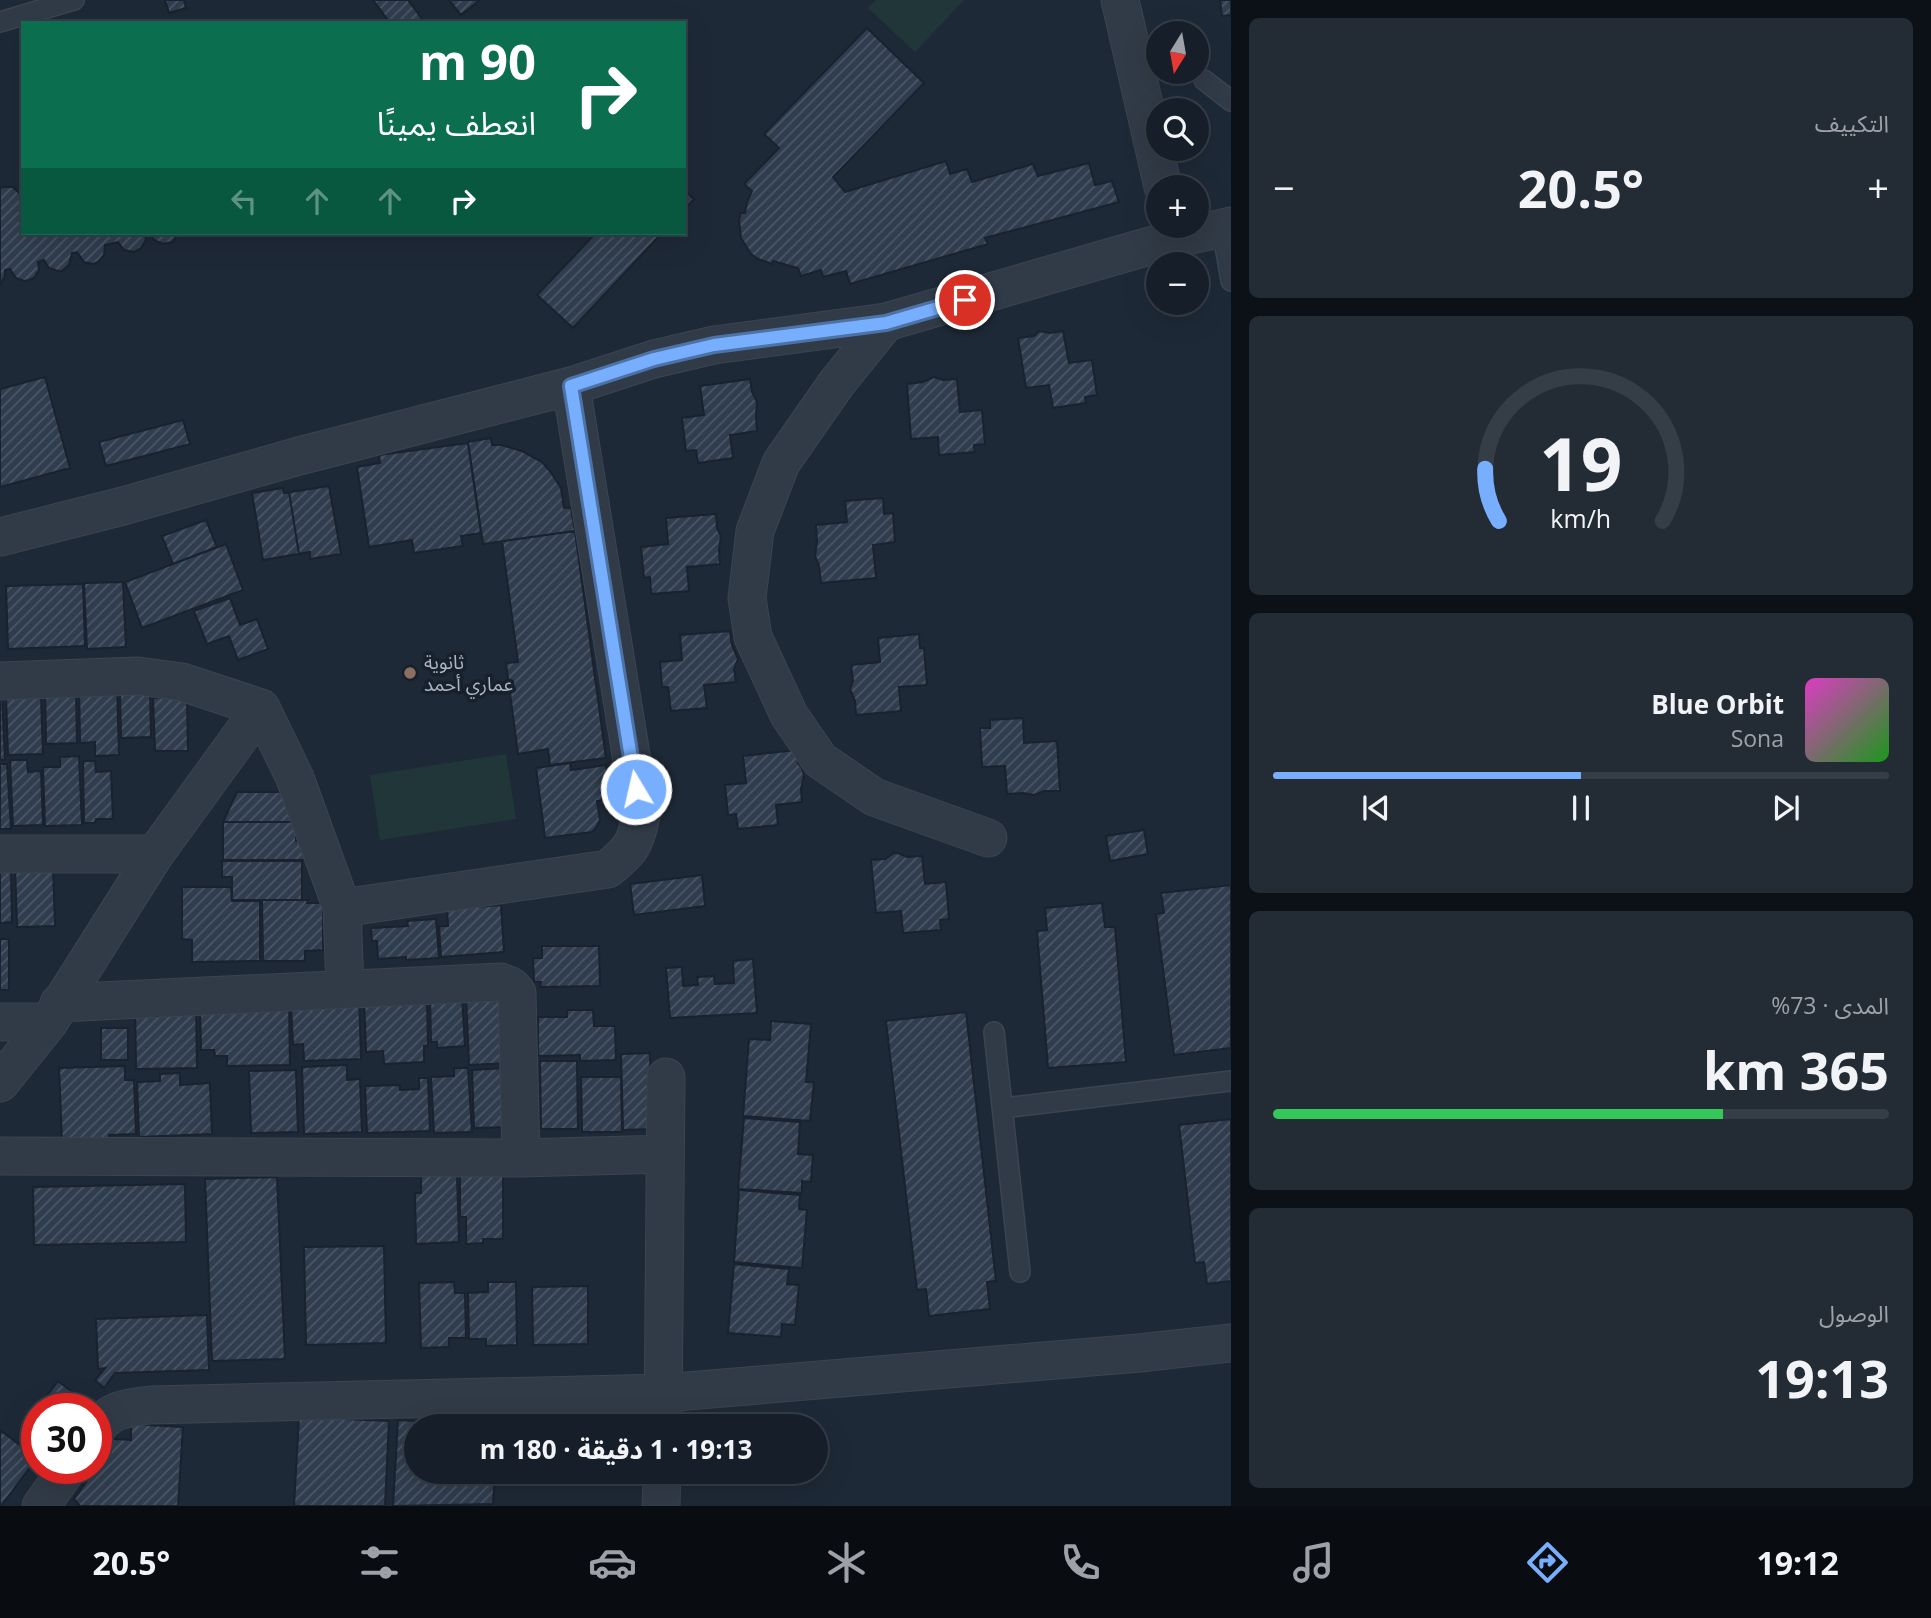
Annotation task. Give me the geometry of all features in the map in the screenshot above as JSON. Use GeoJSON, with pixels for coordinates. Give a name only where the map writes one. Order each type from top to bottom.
{"type":"FeatureCollection","features":[{"type":"Feature","properties":{"kind":"street"},"geometry":{"type":"LineString","coordinates":[[1120,0],[1160,175]]}},
{"type":"Feature","properties":{"kind":"street"},"geometry":{"type":"LineString","coordinates":[[0,537],[571,386],[654,359],[714,345],[886,323],[1154,238]]}},
{"type":"Feature","properties":{"kind":"street"},"geometry":{"type":"LineString","coordinates":[[886,323],[836,384],[781,463],[755,531],[747,598],[753,637],[789,715],[820,760],[874,797],[988,838]]}},
{"type":"Feature","properties":{"kind":"street"},"geometry":{"type":"LineString","coordinates":[[342,908],[608,869],[626,854],[637,838],[640,816],[571,386]]}},
{"type":"Feature","properties":{"kind":"street"},"geometry":{"type":"LineString","coordinates":[[0,681],[138,676],[182,682],[261,708],[295,778],[342,908],[345,988]]}},
{"type":"Feature","properties":{"kind":"street"},"geometry":{"type":"LineString","coordinates":[[0,1083],[54,1012],[155,855],[261,708]]}},
{"type":"Feature","properties":{"kind":"street"},"geometry":{"type":"LineString","coordinates":[[0,854],[155,855]]}},
{"type":"Feature","properties":{"kind":"street"},"geometry":{"type":"LineString","coordinates":[[0,1022],[54,1012],[345,988],[501,982],[511,986],[517,993],[521,1158]]}},
{"type":"Feature","properties":{"kind":"street"},"geometry":{"type":"LineString","coordinates":[[664,1409],[666,1077]]}},
{"type":"Feature","properties":{"kind":"street"},"geometry":{"type":"LineString","coordinates":[[0,1156],[521,1158],[665,1154]]}},
{"type":"Feature","properties":{"kind":"street"},"geometry":{"type":"LineString","coordinates":[[112,1415],[121,1409],[151,1405],[664,1409],[1231,1343]]}},
{"type":"Feature","properties":{"kind":"street"},"geometry":{"type":"LineString","coordinates":[[41,1506],[57,1484]]}},
{"type":"Feature","properties":{"kind":"street"},"geometry":{"type":"LineString","coordinates":[[661,1506],[662,1484]]}},
{"type":"Feature","properties":{"kind":"lane"},"geometry":{"type":"LineString","coordinates":[[0,22],[74,0]]}},
{"type":"Feature","properties":{"kind":"lane"},"geometry":{"type":"LineString","coordinates":[[1209,84],[1231,101]]}},
{"type":"Feature","properties":{"kind":"lane"},"geometry":{"type":"LineString","coordinates":[[1226,227],[1231,281]]}},
{"type":"Feature","properties":{"kind":"lane"},"geometry":{"type":"LineString","coordinates":[[994,1032],[1020,1272]]}},
{"type":"Feature","properties":{"kind":"lane"},"geometry":{"type":"LineString","coordinates":[[1003,1108],[1231,1081]]}},
{"type":"Feature","properties":{"kind":"green space"},"geometry":{"type":"Polygon","coordinates":[[[876,0],[964,0],[915,52],[868,8],[876,0]]]}},
{"type":"Feature","properties":{"kind":"green space"},"geometry":{"type":"Polygon","coordinates":[[[506,754],[516,819],[380,840],[370,775],[506,754]]]}},
{"type":"Feature","properties":{"kind":"building"},"geometry":{"type":"Polygon","coordinates":[[[165,0],[184,0],[186,8],[169,13],[165,0]]]}},
{"type":"Feature","properties":{"kind":"building"},"geometry":{"type":"Polygon","coordinates":[[[373,0],[408,0],[424,21],[389,21],[373,0]]]}},
{"type":"Feature","properties":{"kind":"building"},"geometry":{"type":"Polygon","coordinates":[[[449,0],[480,0],[461,15],[449,0]]]}},
{"type":"Feature","properties":{"kind":"building"},"geometry":{"type":"Polygon","coordinates":[[[1220,0],[1231,0],[1231,15],[1222,16],[1220,0]]]}},
{"type":"Feature","properties":{"kind":"building"},"geometry":{"type":"Polygon","coordinates":[[[867,28],[924,83],[833,177],[845,192],[946,161],[950,174],[967,169],[972,182],[1033,164],[1038,176],[1089,163],[1095,185],[1112,181],[1119,202],[985,238],[988,244],[850,284],[846,271],[823,277],[821,270],[801,276],[798,268],[758,259],[751,254],[741,238],[739,220],[741,213],[745,213],[752,191],[744,184],[779,148],[764,134],[867,28]]]}},
{"type":"Feature","properties":{"kind":"building"},"geometry":{"type":"Polygon","coordinates":[[[13,187],[21,195],[21,235],[145,235],[146,240],[141,248],[134,252],[124,250],[118,242],[105,245],[104,255],[93,264],[84,262],[77,252],[72,253],[69,265],[62,271],[49,268],[44,260],[38,262],[39,270],[34,278],[24,281],[16,278],[10,269],[5,270],[0,285],[0,188],[13,187]]]}},
{"type":"Feature","properties":{"kind":"building"},"geometry":{"type":"Polygon","coordinates":[[[686,192],[694,199],[686,207],[686,192]]]}},
{"type":"Feature","properties":{"kind":"building"},"geometry":{"type":"Polygon","coordinates":[[[151,235],[178,235],[172,242],[163,244],[154,240],[151,235]]]}},
{"type":"Feature","properties":{"kind":"building"},"geometry":{"type":"Polygon","coordinates":[[[594,235],[660,235],[573,328],[537,295],[594,235]]]}},
{"type":"Feature","properties":{"kind":"building"},"geometry":{"type":"Polygon","coordinates":[[[1039,331],[1063,331],[1069,363],[1092,360],[1097,395],[1085,397],[1086,403],[1053,408],[1049,385],[1026,388],[1018,338],[1034,336],[1039,331]]]}},
{"type":"Feature","properties":{"kind":"building"},"geometry":{"type":"Polygon","coordinates":[[[45,377],[70,468],[0,487],[0,389],[45,377]]]}},
{"type":"Feature","properties":{"kind":"building"},"geometry":{"type":"Polygon","coordinates":[[[934,377],[943,380],[957,379],[960,412],[982,410],[985,444],[974,445],[975,452],[939,455],[938,437],[911,439],[907,384],[934,377]]]}},
{"type":"Feature","properties":{"kind":"building"},"geometry":{"type":"Polygon","coordinates":[[[750,379],[757,402],[757,431],[730,435],[733,458],[698,463],[696,450],[686,451],[682,418],[704,415],[700,386],[750,379]]]}},
{"type":"Feature","properties":{"kind":"building"},"geometry":{"type":"Polygon","coordinates":[[[183,420],[190,444],[106,466],[99,442],[183,420]]]}},
{"type":"Feature","properties":{"kind":"building"},"geometry":{"type":"Polygon","coordinates":[[[491,438],[492,445],[522,451],[542,462],[561,488],[564,508],[571,508],[575,531],[483,544],[468,442],[491,438]]]}},
{"type":"Feature","properties":{"kind":"building"},"geometry":{"type":"Polygon","coordinates":[[[468,443],[481,533],[461,536],[463,546],[414,553],[412,540],[369,547],[357,467],[380,463],[379,455],[468,443]]]}},
{"type":"Feature","properties":{"kind":"building"},"geometry":{"type":"Polygon","coordinates":[[[329,486],[341,554],[310,559],[310,552],[263,560],[252,493],[283,488],[284,493],[329,486]]]}},
{"type":"Feature","properties":{"kind":"building"},"geometry":{"type":"Polygon","coordinates":[[[283,488],[284,493],[289,492],[299,554],[263,560],[252,493],[283,488]]]}},
{"type":"Feature","properties":{"kind":"building"},"geometry":{"type":"Polygon","coordinates":[[[883,498],[884,514],[893,513],[895,542],[873,545],[876,578],[821,583],[815,556],[816,525],[847,522],[845,501],[883,498]]]}},
{"type":"Feature","properties":{"kind":"building"},"geometry":{"type":"Polygon","coordinates":[[[716,514],[717,528],[721,536],[720,564],[687,567],[689,591],[651,594],[650,577],[644,578],[641,547],[668,544],[666,518],[716,514]]]}},
{"type":"Feature","properties":{"kind":"building"},"geometry":{"type":"Polygon","coordinates":[[[206,520],[217,547],[173,564],[162,536],[206,520]]]}},
{"type":"Feature","properties":{"kind":"building"},"geometry":{"type":"Polygon","coordinates":[[[575,531],[606,758],[550,765],[548,749],[518,754],[506,663],[518,662],[502,541],[575,531]]]}},
{"type":"Feature","properties":{"kind":"building"},"geometry":{"type":"Polygon","coordinates":[[[226,544],[243,590],[142,628],[125,582],[226,544]]]}},
{"type":"Feature","properties":{"kind":"building"},"geometry":{"type":"Polygon","coordinates":[[[123,582],[126,647],[87,649],[84,583],[123,582]]]}},
{"type":"Feature","properties":{"kind":"building"},"geometry":{"type":"Polygon","coordinates":[[[83,584],[85,646],[8,649],[6,586],[83,584]]]}},
{"type":"Feature","properties":{"kind":"building"},"geometry":{"type":"Polygon","coordinates":[[[230,598],[240,625],[257,619],[268,649],[238,660],[229,636],[207,644],[194,611],[230,598]]]}},
{"type":"Feature","properties":{"kind":"building"},"geometry":{"type":"Polygon","coordinates":[[[730,631],[738,659],[734,669],[736,682],[704,685],[707,708],[671,711],[668,687],[662,687],[660,662],[682,660],[680,635],[730,631]]]}},
{"type":"Feature","properties":{"kind":"building"},"geometry":{"type":"Polygon","coordinates":[[[919,634],[920,648],[924,648],[927,685],[899,687],[901,711],[856,715],[855,701],[850,689],[853,681],[851,665],[880,662],[878,638],[919,634]]]}},
{"type":"Feature","properties":{"kind":"building"},"geometry":{"type":"Polygon","coordinates":[[[117,685],[119,755],[95,756],[95,742],[80,743],[79,686],[117,685]]]}},
{"type":"Feature","properties":{"kind":"building"},"geometry":{"type":"Polygon","coordinates":[[[45,690],[76,690],[77,743],[46,744],[45,690]]]}},
{"type":"Feature","properties":{"kind":"building"},"geometry":{"type":"Polygon","coordinates":[[[120,690],[150,690],[151,737],[121,738],[120,690]]]}},
{"type":"Feature","properties":{"kind":"building"},"geometry":{"type":"Polygon","coordinates":[[[2,693],[5,760],[0,760],[2,693]]]}},
{"type":"Feature","properties":{"kind":"building"},"geometry":{"type":"Polygon","coordinates":[[[41,695],[43,754],[8,755],[6,696],[41,695]]]}},
{"type":"Feature","properties":{"kind":"building"},"geometry":{"type":"Polygon","coordinates":[[[187,697],[188,751],[155,751],[153,698],[187,697]]]}},
{"type":"Feature","properties":{"kind":"building"},"geometry":{"type":"Polygon","coordinates":[[[1023,718],[1024,743],[1057,741],[1060,791],[1044,791],[1034,795],[1007,794],[1005,766],[982,767],[980,728],[990,728],[990,720],[1023,718]]]}},
{"type":"Feature","properties":{"kind":"building"},"geometry":{"type":"Polygon","coordinates":[[[796,750],[804,775],[802,802],[776,805],[778,825],[738,829],[736,814],[728,815],[725,785],[746,783],[743,756],[796,750]]]}},
{"type":"Feature","properties":{"kind":"building"},"geometry":{"type":"Polygon","coordinates":[[[79,756],[82,825],[45,826],[43,767],[60,767],[60,757],[79,756]]]}},
{"type":"Feature","properties":{"kind":"building"},"geometry":{"type":"Polygon","coordinates":[[[10,760],[27,760],[28,772],[41,771],[43,825],[13,826],[10,760]]]}},
{"type":"Feature","properties":{"kind":"building"},"geometry":{"type":"Polygon","coordinates":[[[83,761],[95,761],[96,772],[111,771],[113,819],[96,819],[95,823],[84,823],[83,761]]]}},
{"type":"Feature","properties":{"kind":"building"},"geometry":{"type":"Polygon","coordinates":[[[570,763],[571,770],[606,765],[611,799],[597,801],[600,820],[592,832],[545,838],[536,768],[570,763]]]}},
{"type":"Feature","properties":{"kind":"building"},"geometry":{"type":"Polygon","coordinates":[[[0,764],[7,764],[11,829],[0,829],[0,764]]]}},
{"type":"Feature","properties":{"kind":"building"},"geometry":{"type":"Polygon","coordinates":[[[237,792],[281,792],[296,822],[223,822],[237,792]]]}},
{"type":"Feature","properties":{"kind":"building"},"geometry":{"type":"Polygon","coordinates":[[[223,822],[296,822],[296,841],[306,841],[306,860],[223,860],[223,822]]]}},
{"type":"Feature","properties":{"kind":"building"},"geometry":{"type":"Polygon","coordinates":[[[1144,830],[1148,854],[1110,861],[1106,836],[1144,830]]]}},
{"type":"Feature","properties":{"kind":"building"},"geometry":{"type":"Polygon","coordinates":[[[894,853],[907,857],[922,856],[925,884],[946,882],[949,919],[940,920],[941,930],[903,933],[901,911],[876,913],[871,860],[885,859],[894,853]]]}},
{"type":"Feature","properties":{"kind":"building"},"geometry":{"type":"Polygon","coordinates":[[[222,861],[302,861],[302,900],[232,900],[232,877],[222,877],[222,861]]]}},
{"type":"Feature","properties":{"kind":"building"},"geometry":{"type":"Polygon","coordinates":[[[53,865],[55,926],[17,927],[15,866],[53,865]]]}},
{"type":"Feature","properties":{"kind":"building"},"geometry":{"type":"Polygon","coordinates":[[[0,867],[11,867],[12,922],[0,923],[0,867]]]}},
{"type":"Feature","properties":{"kind":"building"},"geometry":{"type":"Polygon","coordinates":[[[702,875],[705,906],[634,915],[630,884],[702,875]]]}},
{"type":"Feature","properties":{"kind":"building"},"geometry":{"type":"Polygon","coordinates":[[[1231,885],[1231,1048],[1174,1055],[1156,914],[1164,913],[1161,893],[1231,885]]]}},
{"type":"Feature","properties":{"kind":"building"},"geometry":{"type":"Polygon","coordinates":[[[182,887],[231,887],[232,901],[260,901],[260,961],[192,962],[192,940],[182,939],[182,887]]]}},
{"type":"Feature","properties":{"kind":"building"},"geometry":{"type":"Polygon","coordinates":[[[262,900],[308,900],[307,903],[323,903],[323,950],[305,951],[305,961],[263,961],[262,900]]]}},
{"type":"Feature","properties":{"kind":"building"},"geometry":{"type":"Polygon","coordinates":[[[1102,903],[1105,927],[1115,927],[1126,1062],[1048,1068],[1037,931],[1047,930],[1045,908],[1102,903]]]}},
{"type":"Feature","properties":{"kind":"building"},"geometry":{"type":"Polygon","coordinates":[[[501,905],[504,952],[441,957],[439,926],[448,926],[447,909],[501,905]]]}},
{"type":"Feature","properties":{"kind":"building"},"geometry":{"type":"Polygon","coordinates":[[[436,919],[439,958],[378,959],[377,941],[372,941],[371,928],[408,926],[407,921],[436,919]]]}},
{"type":"Feature","properties":{"kind":"building"},"geometry":{"type":"Polygon","coordinates":[[[0,939],[9,939],[9,990],[0,990],[0,939]]]}},
{"type":"Feature","properties":{"kind":"building"},"geometry":{"type":"Polygon","coordinates":[[[542,946],[599,946],[600,986],[540,987],[541,982],[534,982],[533,958],[542,958],[542,946]]]}},
{"type":"Feature","properties":{"kind":"building"},"geometry":{"type":"Polygon","coordinates":[[[753,959],[757,1013],[670,1018],[666,968],[682,967],[683,986],[698,985],[697,977],[714,976],[715,984],[734,983],[733,961],[753,959]]]}},
{"type":"Feature","properties":{"kind":"building"},"geometry":{"type":"Polygon","coordinates":[[[359,991],[361,1059],[304,1061],[303,1044],[293,1045],[291,1005],[359,991]]]}},
{"type":"Feature","properties":{"kind":"building"},"geometry":{"type":"Polygon","coordinates":[[[509,994],[511,1063],[469,1065],[466,996],[509,994]]]}},
{"type":"Feature","properties":{"kind":"building"},"geometry":{"type":"Polygon","coordinates":[[[462,996],[465,1046],[437,1048],[437,1042],[431,1042],[430,998],[462,996]]]}},
{"type":"Feature","properties":{"kind":"building"},"geometry":{"type":"Polygon","coordinates":[[[289,999],[290,1065],[227,1066],[227,1056],[215,1056],[214,1050],[201,1050],[200,1009],[289,999]]]}},
{"type":"Feature","properties":{"kind":"building"},"geometry":{"type":"Polygon","coordinates":[[[364,999],[427,1002],[428,1045],[424,1046],[424,1062],[384,1064],[383,1051],[366,1052],[364,999]]]}},
{"type":"Feature","properties":{"kind":"building"},"geometry":{"type":"Polygon","coordinates":[[[196,1001],[197,1068],[136,1069],[135,1002],[196,1001]]]}},
{"type":"Feature","properties":{"kind":"building"},"geometry":{"type":"Polygon","coordinates":[[[567,1010],[593,1010],[594,1026],[615,1026],[616,1060],[580,1061],[580,1055],[538,1056],[538,1017],[567,1017],[567,1010]]]}},
{"type":"Feature","properties":{"kind":"building"},"geometry":{"type":"Polygon","coordinates":[[[966,1012],[996,1281],[987,1282],[990,1309],[929,1316],[926,1289],[917,1290],[886,1021],[966,1012]]]}},
{"type":"Feature","properties":{"kind":"building"},"geometry":{"type":"Polygon","coordinates":[[[771,1021],[811,1024],[806,1082],[814,1082],[810,1121],[743,1116],[749,1039],[770,1040],[771,1021]]]}},
{"type":"Feature","properties":{"kind":"building"},"geometry":{"type":"Polygon","coordinates":[[[101,1028],[128,1028],[128,1060],[101,1060],[101,1028]]]}},
{"type":"Feature","properties":{"kind":"building"},"geometry":{"type":"Polygon","coordinates":[[[650,1053],[652,1129],[623,1130],[621,1054],[650,1053]]]}},
{"type":"Feature","properties":{"kind":"building"},"geometry":{"type":"Polygon","coordinates":[[[540,1061],[577,1061],[578,1129],[541,1129],[540,1061]]]}},
{"type":"Feature","properties":{"kind":"building"},"geometry":{"type":"Polygon","coordinates":[[[347,1065],[347,1080],[360,1079],[362,1132],[304,1134],[302,1067],[347,1065]]]}},
{"type":"Feature","properties":{"kind":"building"},"geometry":{"type":"Polygon","coordinates":[[[125,1066],[125,1080],[134,1080],[136,1134],[109,1135],[109,1140],[62,1142],[59,1068],[125,1066]]]}},
{"type":"Feature","properties":{"kind":"building"},"geometry":{"type":"Polygon","coordinates":[[[454,1068],[468,1068],[472,1132],[434,1133],[431,1077],[454,1076],[454,1068]]]}},
{"type":"Feature","properties":{"kind":"building"},"geometry":{"type":"Polygon","coordinates":[[[506,1068],[509,1127],[474,1128],[472,1070],[506,1068]]]}},
{"type":"Feature","properties":{"kind":"building"},"geometry":{"type":"Polygon","coordinates":[[[296,1070],[298,1132],[251,1133],[249,1071],[296,1070]]]}},
{"type":"Feature","properties":{"kind":"building"},"geometry":{"type":"Polygon","coordinates":[[[180,1073],[180,1085],[210,1083],[212,1134],[139,1137],[137,1082],[160,1081],[160,1074],[180,1073]]]}},
{"type":"Feature","properties":{"kind":"building"},"geometry":{"type":"Polygon","coordinates":[[[581,1077],[621,1077],[622,1132],[582,1132],[581,1077]]]}},
{"type":"Feature","properties":{"kind":"building"},"geometry":{"type":"Polygon","coordinates":[[[419,1078],[428,1078],[430,1131],[367,1133],[365,1086],[400,1085],[400,1090],[419,1089],[419,1078]]]}},
{"type":"Feature","properties":{"kind":"building"},"geometry":{"type":"Polygon","coordinates":[[[744,1118],[800,1122],[798,1154],[813,1155],[811,1182],[802,1181],[802,1193],[738,1189],[744,1118]]]}},
{"type":"Feature","properties":{"kind":"building"},"geometry":{"type":"Polygon","coordinates":[[[1231,1119],[1231,1281],[1207,1284],[1204,1262],[1195,1263],[1179,1125],[1231,1119]]]}},
{"type":"Feature","properties":{"kind":"building"},"geometry":{"type":"Polygon","coordinates":[[[457,1174],[459,1242],[416,1244],[415,1193],[421,1193],[421,1175],[457,1174]]]}},
{"type":"Feature","properties":{"kind":"building"},"geometry":{"type":"Polygon","coordinates":[[[460,1174],[503,1174],[503,1239],[483,1239],[483,1243],[466,1244],[466,1217],[460,1217],[460,1174]]]}},
{"type":"Feature","properties":{"kind":"building"},"geometry":{"type":"Polygon","coordinates":[[[277,1177],[285,1359],[212,1361],[205,1179],[277,1177]]]}},
{"type":"Feature","properties":{"kind":"building"},"geometry":{"type":"Polygon","coordinates":[[[185,1184],[186,1242],[34,1245],[33,1187],[185,1184]]]}},
{"type":"Feature","properties":{"kind":"building"},"geometry":{"type":"Polygon","coordinates":[[[739,1190],[800,1195],[799,1209],[807,1210],[802,1268],[734,1262],[739,1190]]]}},
{"type":"Feature","properties":{"kind":"building"},"geometry":{"type":"Polygon","coordinates":[[[384,1246],[386,1343],[306,1345],[304,1247],[384,1246]]]}},
{"type":"Feature","properties":{"kind":"building"},"geometry":{"type":"Polygon","coordinates":[[[734,1264],[789,1269],[787,1284],[799,1285],[795,1325],[782,1324],[781,1337],[728,1333],[734,1264]]]}},
{"type":"Feature","properties":{"kind":"building"},"geometry":{"type":"Polygon","coordinates":[[[454,1282],[455,1293],[465,1293],[466,1338],[449,1338],[449,1347],[421,1348],[419,1283],[454,1282]]]}},
{"type":"Feature","properties":{"kind":"building"},"geometry":{"type":"Polygon","coordinates":[[[488,1282],[516,1282],[517,1345],[486,1346],[486,1339],[469,1339],[468,1293],[488,1292],[488,1282]]]}},
{"type":"Feature","properties":{"kind":"building"},"geometry":{"type":"Polygon","coordinates":[[[588,1286],[588,1344],[533,1345],[532,1287],[588,1286]]]}},
{"type":"Feature","properties":{"kind":"building"},"geometry":{"type":"Polygon","coordinates":[[[207,1315],[209,1370],[115,1373],[104,1388],[95,1380],[105,1368],[98,1369],[96,1319],[207,1315]]]}},
{"type":"Feature","properties":{"kind":"building"},"geometry":{"type":"Polygon","coordinates":[[[58,1381],[73,1393],[49,1393],[58,1381]]]}},
{"type":"Feature","properties":{"kind":"building"},"geometry":{"type":"Polygon","coordinates":[[[299,1417],[389,1421],[385,1506],[294,1506],[299,1417]]]}},
{"type":"Feature","properties":{"kind":"building"},"geometry":{"type":"Polygon","coordinates":[[[398,1420],[404,1420],[404,1484],[494,1484],[493,1504],[393,1506],[398,1420]]]}},
{"type":"Feature","properties":{"kind":"building"},"geometry":{"type":"Polygon","coordinates":[[[131,1424],[183,1427],[178,1506],[80,1506],[74,1499],[85,1484],[112,1484],[114,1439],[131,1440],[131,1424]]]}},
{"type":"Feature","properties":{"kind":"building"},"geometry":{"type":"Polygon","coordinates":[[[0,1430],[21,1446],[21,1479],[0,1506],[0,1430]]]}},
{"type":"Feature","properties":{"kind":"place","name":"ثانوية عماري أحمد"},"geometry":{"type":"Point","coordinates":[410,673]}},
{"type":"Feature","properties":{"kind":"route"},"geometry":{"type":"LineString","coordinates":[[636,789],[571,386],[654,359],[714,345],[886,323],[965,300]]}}]}
